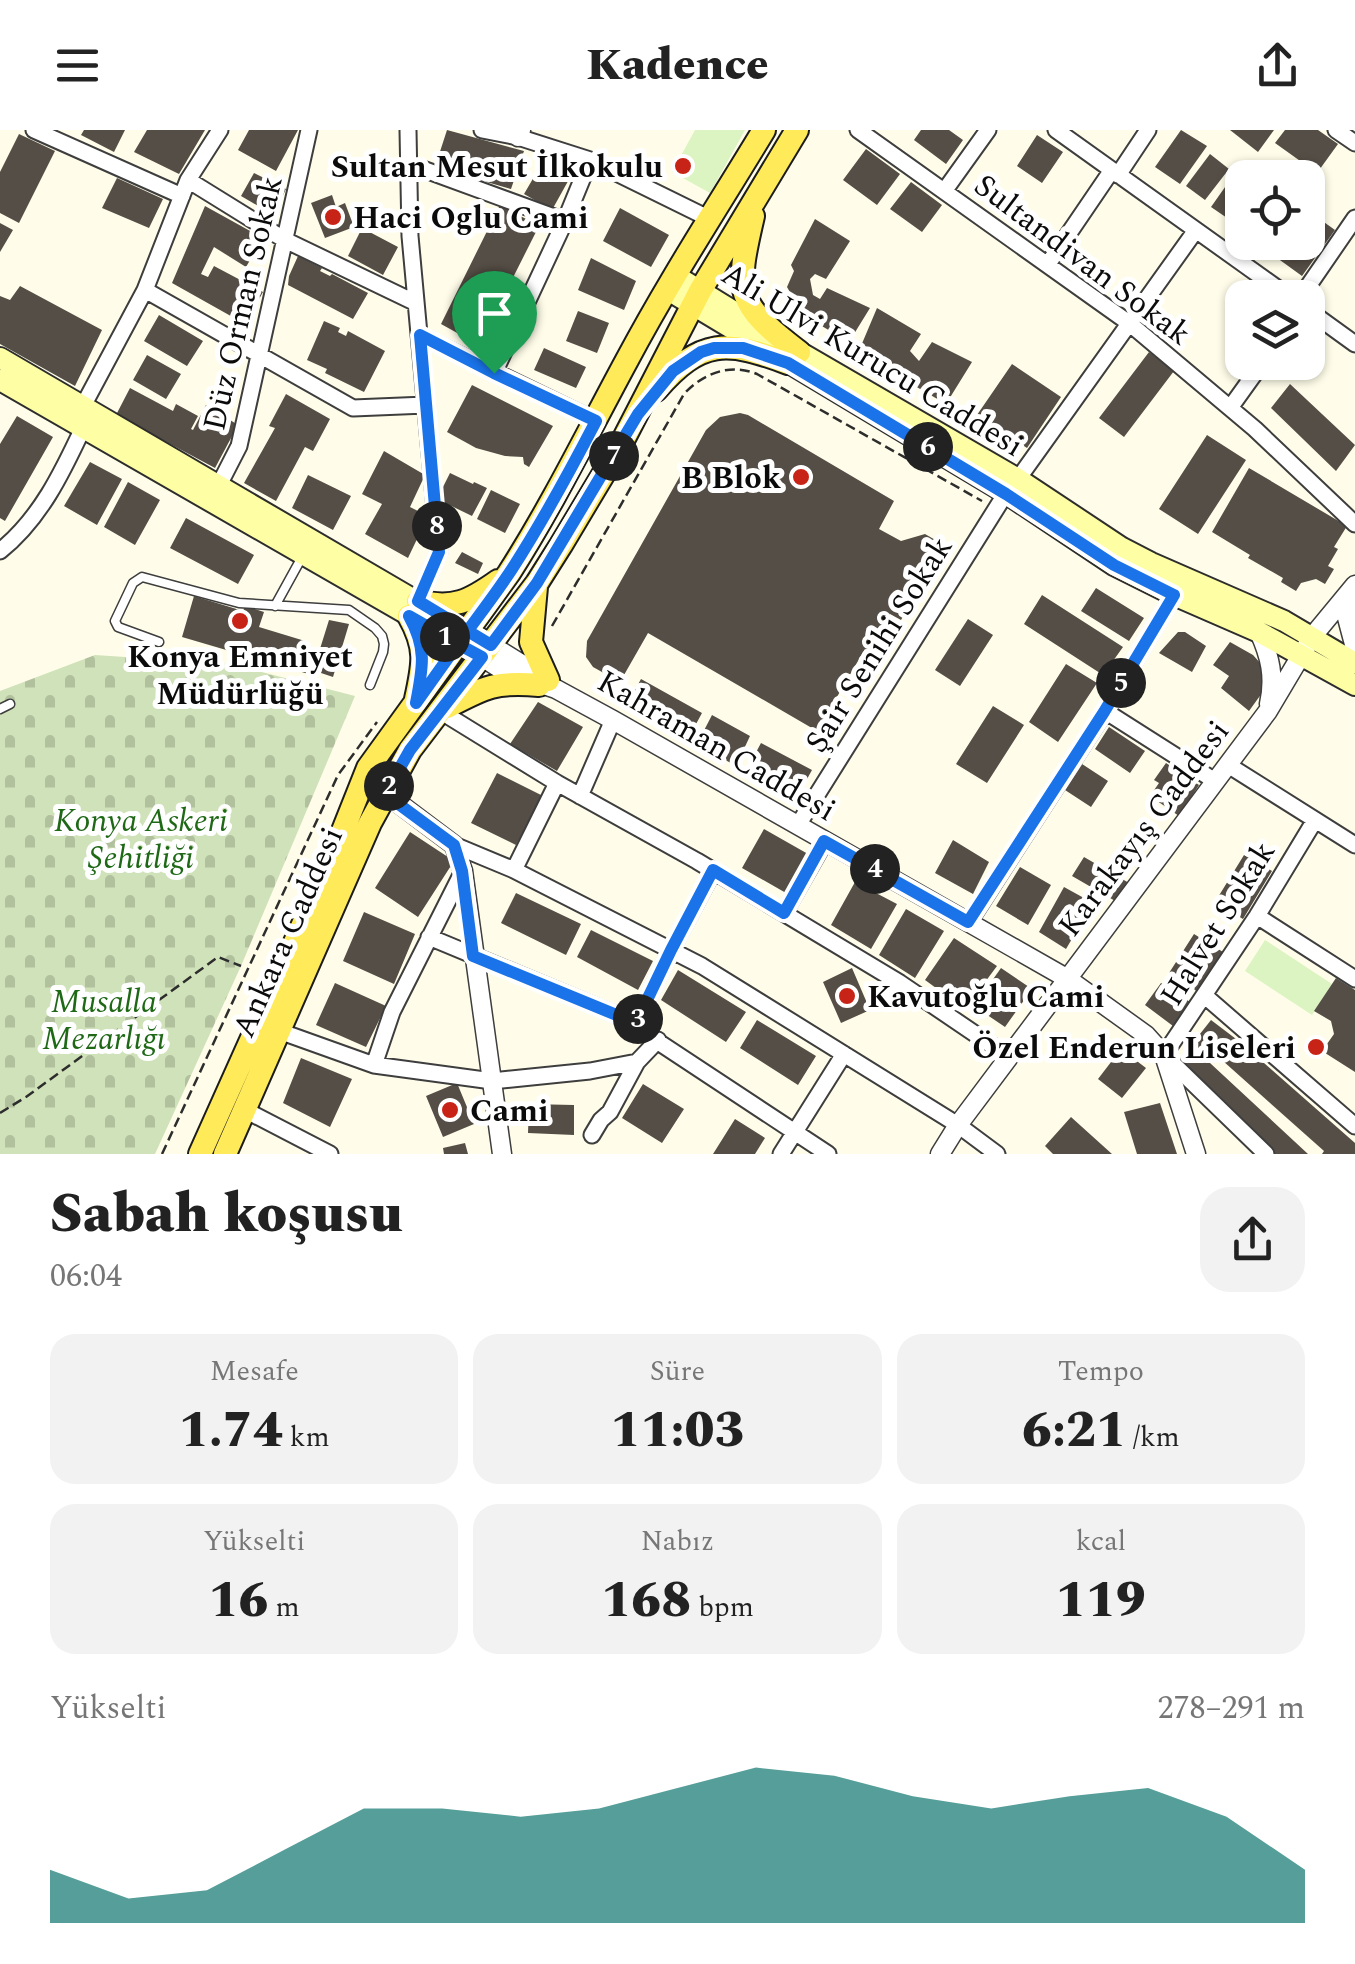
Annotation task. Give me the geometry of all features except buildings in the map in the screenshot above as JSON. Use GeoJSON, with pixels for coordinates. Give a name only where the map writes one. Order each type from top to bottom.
{"type":"FeatureCollection","features":[{"type":"Feature","properties":{"kind":"main road","name":"Ankara Caddesi"},"geometry":{"type":"LineString","coordinates":[[200,1154],[327,871],[368,768],[509,574],[560,489],[628,359],[764,130]]}},
{"type":"Feature","properties":{"kind":"main road","name":"Ankara Caddesi"},"geometry":{"type":"LineString","coordinates":[[224,1154],[385,794],[410,750],[537,583],[619,448],[696,298],[796,130]]}},
{"type":"Feature","properties":{"kind":"main road"},"geometry":{"type":"LineString","coordinates":[[758,194],[744,251],[744,293],[755,314],[794,358]]}},
{"type":"Feature","properties":{"kind":"main road","name":"Ali Ulvi Kurucu Caddesi"},"geometry":{"type":"LineString","coordinates":[[672,283],[1114,565],[1259,632],[1355,663]]}},
{"type":"Feature","properties":{"kind":"main road"},"geometry":{"type":"LineString","coordinates":[[619,448],[657,389],[673,371],[701,352],[743,348],[794,358]]}},
{"type":"Feature","properties":{"kind":"main road"},"geometry":{"type":"LineString","coordinates":[[0,358],[83,417],[303,554],[414,608],[468,600],[509,574]]}},
{"type":"Feature","properties":{"kind":"main road"},"geometry":{"type":"LineString","coordinates":[[0,380],[219,485],[486,651]]}},
{"type":"Feature","properties":{"kind":"main road","name":"Ali Ulvi Kurucu Caddesi"},"geometry":{"type":"LineString","coordinates":[[1007,494],[1284,621],[1307,646],[1355,685]]}},
{"type":"Feature","properties":{"kind":"main road"},"geometry":{"type":"LineString","coordinates":[[440,712],[497,684],[548,685],[531,642],[537,583]]}},
{"type":"Feature","properties":{"kind":"main road"},"geometry":{"type":"LineString","coordinates":[[414,608],[423,652],[416,703]]}},
{"type":"Feature","properties":{"kind":"street"},"geometry":{"type":"LineString","coordinates":[[34,130],[182,196]]}},
{"type":"Feature","properties":{"kind":"street"},"geometry":{"type":"LineString","coordinates":[[4,543],[46,499],[145,290],[188,180],[220,130]]}},
{"type":"Feature","properties":{"kind":"street","name":"Düz Orman Sokak"},"geometry":{"type":"LineString","coordinates":[[219,485],[239,446],[310,130]]}},
{"type":"Feature","properties":{"kind":"street"},"geometry":{"type":"LineString","coordinates":[[407,130],[410,236],[439,552],[414,608]]}},
{"type":"Feature","properties":{"kind":"street"},"geometry":{"type":"LineString","coordinates":[[482,130],[520,134],[590,160],[710,219]]}},
{"type":"Feature","properties":{"kind":"street","name":"Sultandivan Sokak"},"geometry":{"type":"LineString","coordinates":[[858,130],[1129,322],[1230,408],[1355,524]]}},
{"type":"Feature","properties":{"kind":"street"},"geometry":{"type":"LineString","coordinates":[[946,190],[988,130]]}},
{"type":"Feature","properties":{"kind":"street"},"geometry":{"type":"LineString","coordinates":[[1056,130],[1266,280]]}},
{"type":"Feature","properties":{"kind":"street"},"geometry":{"type":"LineString","coordinates":[[1048,264],[1148,130]]}},
{"type":"Feature","properties":{"kind":"street"},"geometry":{"type":"LineString","coordinates":[[1336,130],[1355,144]]}},
{"type":"Feature","properties":{"kind":"street"},"geometry":{"type":"LineString","coordinates":[[494,373],[590,160]]}},
{"type":"Feature","properties":{"kind":"street"},"geometry":{"type":"LineString","coordinates":[[409,164],[564,221]]}},
{"type":"Feature","properties":{"kind":"street"},"geometry":{"type":"LineString","coordinates":[[188,180],[285,240],[416,302]]}},
{"type":"Feature","properties":{"kind":"street"},"geometry":{"type":"LineString","coordinates":[[1312,280],[1355,218]]}},
{"type":"Feature","properties":{"kind":"street","name":"Şair Senihi Sokak"},"geometry":{"type":"LineString","coordinates":[[798,825],[1007,494],[1196,230]]}},
{"type":"Feature","properties":{"kind":"street"},"geometry":{"type":"LineString","coordinates":[[145,290],[353,408],[426,406]]}},
{"type":"Feature","properties":{"kind":"street"},"geometry":{"type":"LineString","coordinates":[[1325,322],[1355,344]]}},
{"type":"Feature","properties":{"kind":"street"},"geometry":{"type":"LineString","coordinates":[[420,335],[596,421]]}},
{"type":"Feature","properties":{"kind":"street"},"geometry":{"type":"LineString","coordinates":[[1230,408],[1249,380]]}},
{"type":"Feature","properties":{"kind":"street"},"geometry":{"type":"LineString","coordinates":[[1350,591],[1346,614],[1355,648]]}},
{"type":"Feature","properties":{"kind":"street","name":"Karakayış Caddesi"},"geometry":{"type":"LineString","coordinates":[[940,1154],[1268,711],[1307,646],[1350,591]]}},
{"type":"Feature","properties":{"kind":"street"},"geometry":{"type":"LineString","coordinates":[[968,922],[1104,712],[1174,595]]}},
{"type":"Feature","properties":{"kind":"street"},"geometry":{"type":"LineString","coordinates":[[1259,632],[1272,670],[1268,711]]}},
{"type":"Feature","properties":{"kind":"street","name":"Kahraman Caddesi"},"geometry":{"type":"LineString","coordinates":[[486,651],[505,672],[548,685],[613,720],[1068,979],[1146,1034],[1164,1055],[1196,1154]]}},
{"type":"Feature","properties":{"kind":"street"},"geometry":{"type":"LineString","coordinates":[[440,712],[900,983],[1009,1057]]}},
{"type":"Feature","properties":{"kind":"street"},"geometry":{"type":"LineString","coordinates":[[1104,712],[1215,782]]}},
{"type":"Feature","properties":{"kind":"street"},"geometry":{"type":"LineString","coordinates":[[580,796],[613,720]]}},
{"type":"Feature","properties":{"kind":"street"},"geometry":{"type":"LineString","coordinates":[[1228,765],[1355,845]]}},
{"type":"Feature","properties":{"kind":"street"},"geometry":{"type":"LineString","coordinates":[[514,870],[557,784]]}},
{"type":"Feature","properties":{"kind":"street"},"geometry":{"type":"LineString","coordinates":[[385,794],[454,845],[514,870],[702,966],[958,1125],[997,1154]]}},
{"type":"Feature","properties":{"kind":"street","name":"Halvet Sokak"},"geometry":{"type":"LineString","coordinates":[[1164,1055],[1257,916],[1315,820]]}},
{"type":"Feature","properties":{"kind":"street"},"geometry":{"type":"LineString","coordinates":[[784,913],[824,841]]}},
{"type":"Feature","properties":{"kind":"street"},"geometry":{"type":"LineString","coordinates":[[454,845],[462,871],[502,1154]]}},
{"type":"Feature","properties":{"kind":"street"},"geometry":{"type":"LineString","coordinates":[[635,1025],[713,870]]}},
{"type":"Feature","properties":{"kind":"street"},"geometry":{"type":"LineString","coordinates":[[374,1065],[392,1012],[462,871]]}},
{"type":"Feature","properties":{"kind":"street"},"geometry":{"type":"LineString","coordinates":[[1257,916],[1355,979]]}},
{"type":"Feature","properties":{"kind":"street"},"geometry":{"type":"LineString","coordinates":[[430,937],[619,1016],[828,1154]]}},
{"type":"Feature","properties":{"kind":"street"},"geometry":{"type":"LineString","coordinates":[[1205,996],[1355,1126]]}},
{"type":"Feature","properties":{"kind":"street"},"geometry":{"type":"LineString","coordinates":[[279,1031],[374,1065],[492,1082],[590,1072],[637,1062]]}},
{"type":"Feature","properties":{"kind":"street"},"geometry":{"type":"LineString","coordinates":[[592,1136],[637,1062],[658,1040]]}},
{"type":"Feature","properties":{"kind":"street"},"geometry":{"type":"LineString","coordinates":[[781,1154],[844,1054]]}},
{"type":"Feature","properties":{"kind":"street"},"geometry":{"type":"LineString","coordinates":[[1164,1055],[1266,1154]]}},
{"type":"Feature","properties":{"kind":"street"},"geometry":{"type":"LineString","coordinates":[[245,1110],[330,1154]]}},
{"type":"Feature","properties":{"kind":"lane"},"geometry":{"type":"LineString","coordinates":[[276,606],[303,554]]}},
{"type":"Feature","properties":{"kind":"lane"},"geometry":{"type":"LineString","coordinates":[[159,642],[118,627],[115,621],[133,583],[142,576],[229,602],[348,610],[382,636],[384,644],[370,686]]}},
{"type":"Feature","properties":{"kind":"lane"},"geometry":{"type":"LineString","coordinates":[[0,709],[10,704]]}},
{"type":"Feature","properties":{"kind":"path"},"geometry":{"type":"LineString","coordinates":[[548,632],[684,394],[703,378],[720,371],[744,369],[757,374],[1007,494]]}},
{"type":"Feature","properties":{"kind":"path"},"geometry":{"type":"LineString","coordinates":[[162,1154],[338,774],[383,716]]}},
{"type":"Feature","properties":{"kind":"path"},"geometry":{"type":"LineString","coordinates":[[0,1113],[26,1098],[218,956],[241,966]]}},
{"type":"Feature","properties":{"kind":"green space"},"geometry":{"type":"Polygon","coordinates":[[[695,130],[745,130],[710,193],[672,172],[695,130]]]}},
{"type":"Feature","properties":{"kind":"green space"},"geometry":{"type":"Polygon","coordinates":[[[95,655],[231,664],[355,696],[241,966],[155,1154],[0,1154],[0,691],[95,655]]]}},
{"type":"Feature","properties":{"kind":"green space"},"geometry":{"type":"Polygon","coordinates":[[[1265,940],[1332,984],[1312,1015],[1245,971],[1265,940]]]}},
{"type":"Feature","properties":{"kind":"place","name":"Sultan Mesut İlkokulu"},"geometry":{"type":"Point","coordinates":[683,166]}},
{"type":"Feature","properties":{"kind":"place","name":"Haci Oglu Cami"},"geometry":{"type":"Point","coordinates":[333,217]}},
{"type":"Feature","properties":{"kind":"place","name":"B Blok"},"geometry":{"type":"Point","coordinates":[801,477]}},
{"type":"Feature","properties":{"kind":"place","name":"Konya Emniyet Müdürlüğü"},"geometry":{"type":"Point","coordinates":[240,621]}},
{"type":"Feature","properties":{"kind":"place","name":"Kavutoğlu Cami"},"geometry":{"type":"Point","coordinates":[847,996]}},
{"type":"Feature","properties":{"kind":"place","name":"Özel Enderun Liseleri"},"geometry":{"type":"Point","coordinates":[1316,1047]}},
{"type":"Feature","properties":{"kind":"place","name":"Cami"},"geometry":{"type":"Point","coordinates":[450,1110]}},
{"type":"Feature","properties":{"kind":"route"},"geometry":{"type":"LineString","coordinates":[[494,373],[420,335],[439,552],[418,601],[468,630],[491,645],[537,583],[638,414],[673,371],[714,348],[743,348],[788,363],[1006,494],[1114,565],[1174,595],[1104,712],[968,922],[824,841],[784,913],[713,870],[635,1025],[473,956],[462,871],[454,845],[385,794],[410,750],[482,657],[458,644],[416,703],[423,652],[422,641],[409,616],[458,644],[468,630],[509,574],[530,542],[596,421],[494,373]]}},
{"type":"Feature","properties":{"kind":"park label","name":"Konya Askeri Şehitliği"},"geometry":{"type":"Point","coordinates":[141,838]}},
{"type":"Feature","properties":{"kind":"park label","name":"Musalla Mezarlığı"},"geometry":{"type":"Point","coordinates":[104,1020]}}]}
